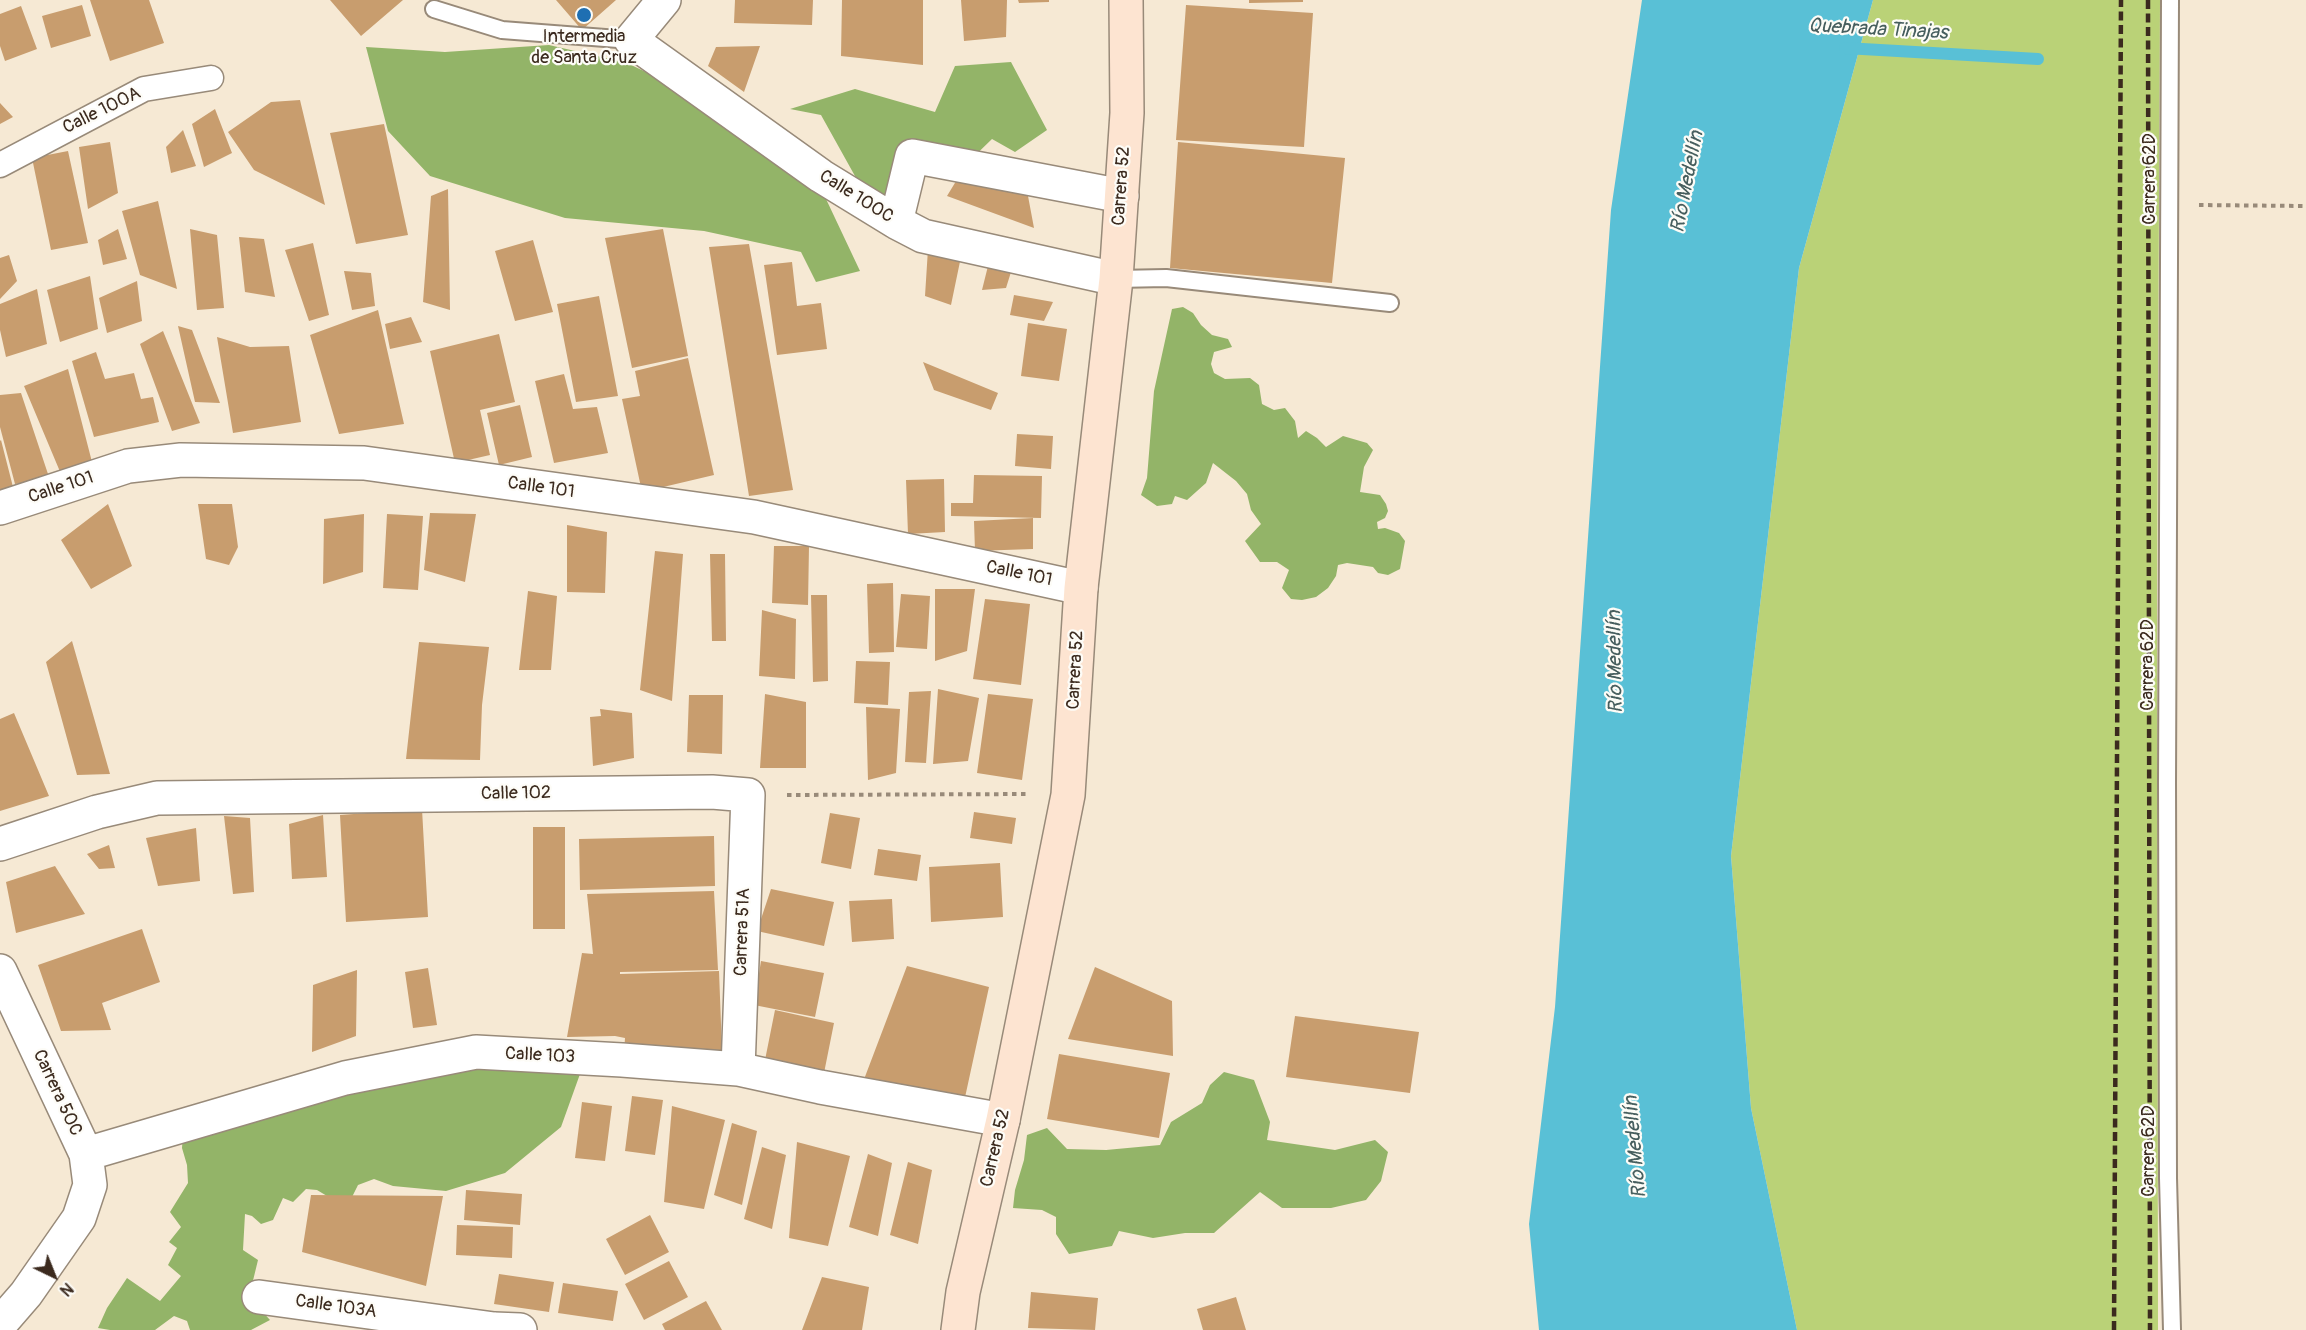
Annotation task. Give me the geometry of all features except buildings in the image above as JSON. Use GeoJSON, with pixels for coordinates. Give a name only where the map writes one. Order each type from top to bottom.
{"type":"FeatureCollection","features":[{"type":"Feature","properties":{"kind":"main road","name":"Carrera 52"},"geometry":{"type":"LineString","coordinates":[[958,1330],[963,1292],[1003,1120],[1068,795],[1081,588],[1116,279],[1127,113],[1126,0]]}},
{"type":"Feature","properties":{"kind":"street"},"geometry":{"type":"LineString","coordinates":[[630,40],[664,0]]}},
{"type":"Feature","properties":{"kind":"street","name":"Calle 100C"},"geometry":{"type":"LineString","coordinates":[[630,40],[821,176],[923,236],[1116,279]]}},
{"type":"Feature","properties":{"kind":"street","name":"Calle 100A"},"geometry":{"type":"LineString","coordinates":[[0,165],[144,89],[211,78]]}},
{"type":"Feature","properties":{"kind":"street"},"geometry":{"type":"LineString","coordinates":[[896,222],[912,156],[1122,196]]}},
{"type":"Feature","properties":{"kind":"street","name":"Calle 101"},"geometry":{"type":"LineString","coordinates":[[0,508],[128,466],[181,460],[364,464],[754,517],[1081,588]]}},
{"type":"Feature","properties":{"kind":"street","name":"Calle 102"},"geometry":{"type":"LineString","coordinates":[[0,844],[97,812],[158,798],[712,792],[748,795]]}},
{"type":"Feature","properties":{"kind":"street","name":"Carrera 51A"},"geometry":{"type":"LineString","coordinates":[[738,1069],[748,795]]}},
{"type":"Feature","properties":{"kind":"street","name":"Carrera 50C"},"geometry":{"type":"LineString","coordinates":[[0,971],[86,1154],[90,1185],[78,1218],[26,1294],[0,1324]]}},
{"type":"Feature","properties":{"kind":"street","name":"Calle 103"},"geometry":{"type":"LineString","coordinates":[[86,1154],[345,1078],[476,1052],[738,1069],[820,1087],[1003,1120]]}},
{"type":"Feature","properties":{"kind":"street","name":"Calle 103A"},"geometry":{"type":"LineString","coordinates":[[259,1297],[494,1329],[520,1330]]}},
{"type":"Feature","properties":{"kind":"lane","name":"Carrera 62D"},"geometry":{"type":"LineString","coordinates":[[2170,0],[2167,816],[2168,1178],[2172,1330]]}},
{"type":"Feature","properties":{"kind":"lane"},"geometry":{"type":"LineString","coordinates":[[434,9],[502,30],[630,40]]}},
{"type":"Feature","properties":{"kind":"lane"},"geometry":{"type":"LineString","coordinates":[[1116,279],[1166,278],[1390,303]]}},
{"type":"Feature","properties":{"kind":"path"},"geometry":{"type":"LineString","coordinates":[[2169,205],[2306,206]]}},
{"type":"Feature","properties":{"kind":"path"},"geometry":{"type":"LineString","coordinates":[[748,795],[1038,794]]}},
{"type":"Feature","properties":{"kind":"green space"},"geometry":{"type":"Polygon","coordinates":[[[1873,0],[2160,0],[2157,596],[2158,1330],[1797,1330],[1751,1108],[1731,856],[1799,268],[1873,0]]]}},
{"type":"Feature","properties":{"kind":"green space"},"geometry":{"type":"Polygon","coordinates":[[[549,45],[627,63],[801,146],[860,271],[816,282],[801,252],[704,231],[565,218],[430,176],[388,131],[366,47],[445,52],[549,45]]]}},
{"type":"Feature","properties":{"kind":"green space"},"geometry":{"type":"Polygon","coordinates":[[[1011,62],[1047,130],[1015,152],[992,139],[958,172],[925,175],[905,164],[923,236],[865,194],[821,115],[790,109],[855,89],[935,112],[955,66],[1011,62]]]}},
{"type":"Feature","properties":{"kind":"green space"},"geometry":{"type":"Polygon","coordinates":[[[1183,307],[1193,313],[1212,335],[1228,339],[1232,347],[1214,352],[1211,364],[1214,373],[1225,379],[1250,378],[1259,385],[1262,404],[1274,410],[1285,408],[1295,421],[1298,438],[1306,431],[1326,447],[1343,436],[1367,443],[1373,450],[1364,467],[1360,492],[1380,495],[1386,504],[1388,511],[1385,518],[1377,522],[1378,529],[1385,528],[1399,533],[1405,541],[1400,569],[1388,575],[1378,573],[1373,567],[1347,563],[1338,565],[1336,576],[1328,588],[1316,597],[1302,600],[1291,599],[1282,588],[1289,570],[1277,562],[1260,562],[1245,541],[1261,524],[1251,510],[1247,494],[1236,481],[1213,463],[1206,483],[1187,500],[1175,496],[1172,504],[1157,506],[1141,495],[1147,478],[1154,391],[1172,309],[1183,307]]]}},
{"type":"Feature","properties":{"kind":"green space"},"geometry":{"type":"Polygon","coordinates":[[[581,1062],[580,1074],[561,1127],[505,1173],[446,1191],[393,1186],[374,1179],[358,1185],[351,1199],[332,1199],[317,1190],[306,1189],[293,1202],[283,1198],[273,1220],[261,1224],[252,1216],[245,1214],[243,1250],[258,1260],[249,1297],[270,1320],[251,1330],[190,1330],[187,1321],[174,1316],[155,1330],[98,1328],[107,1308],[127,1278],[160,1301],[181,1276],[168,1265],[177,1248],[169,1242],[181,1227],[170,1212],[188,1183],[187,1165],[182,1148],[183,1134],[350,1070],[581,1062]]]}},
{"type":"Feature","properties":{"kind":"green space"},"geometry":{"type":"Polygon","coordinates":[[[1224,1072],[1254,1080],[1270,1122],[1267,1140],[1335,1150],[1375,1140],[1388,1152],[1381,1181],[1366,1200],[1331,1208],[1282,1208],[1260,1192],[1214,1233],[1185,1233],[1153,1238],[1119,1231],[1112,1246],[1069,1254],[1056,1234],[1056,1217],[1042,1210],[1013,1208],[1027,1135],[1047,1128],[1067,1149],[1106,1150],[1160,1145],[1171,1122],[1202,1103],[1210,1085],[1224,1072]]]}},
{"type":"Feature","properties":{"kind":"water","name":"Río Medellín"},"geometry":{"type":"Polygon","coordinates":[[[1642,0],[1873,0],[1799,268],[1731,856],[1751,1108],[1797,1330],[1539,1330],[1529,1224],[1555,1007],[1611,210],[1642,0]]]}},
{"type":"Feature","properties":{"kind":"waterway","name":"Quebrada Tinajas"},"geometry":{"type":"LineString","coordinates":[[1845,48],[2038,59]]}},
{"type":"Feature","properties":{"kind":"railway"},"geometry":{"type":"LineString","coordinates":[[2114,1330],[2121,0]]}},
{"type":"Feature","properties":{"kind":"railway"},"geometry":{"type":"LineString","coordinates":[[2148,0],[2150,1330]]}},
{"type":"Feature","properties":{"kind":"place","name":"Intermedia de Santa Cruz"},"geometry":{"type":"Point","coordinates":[584,15]}}]}
